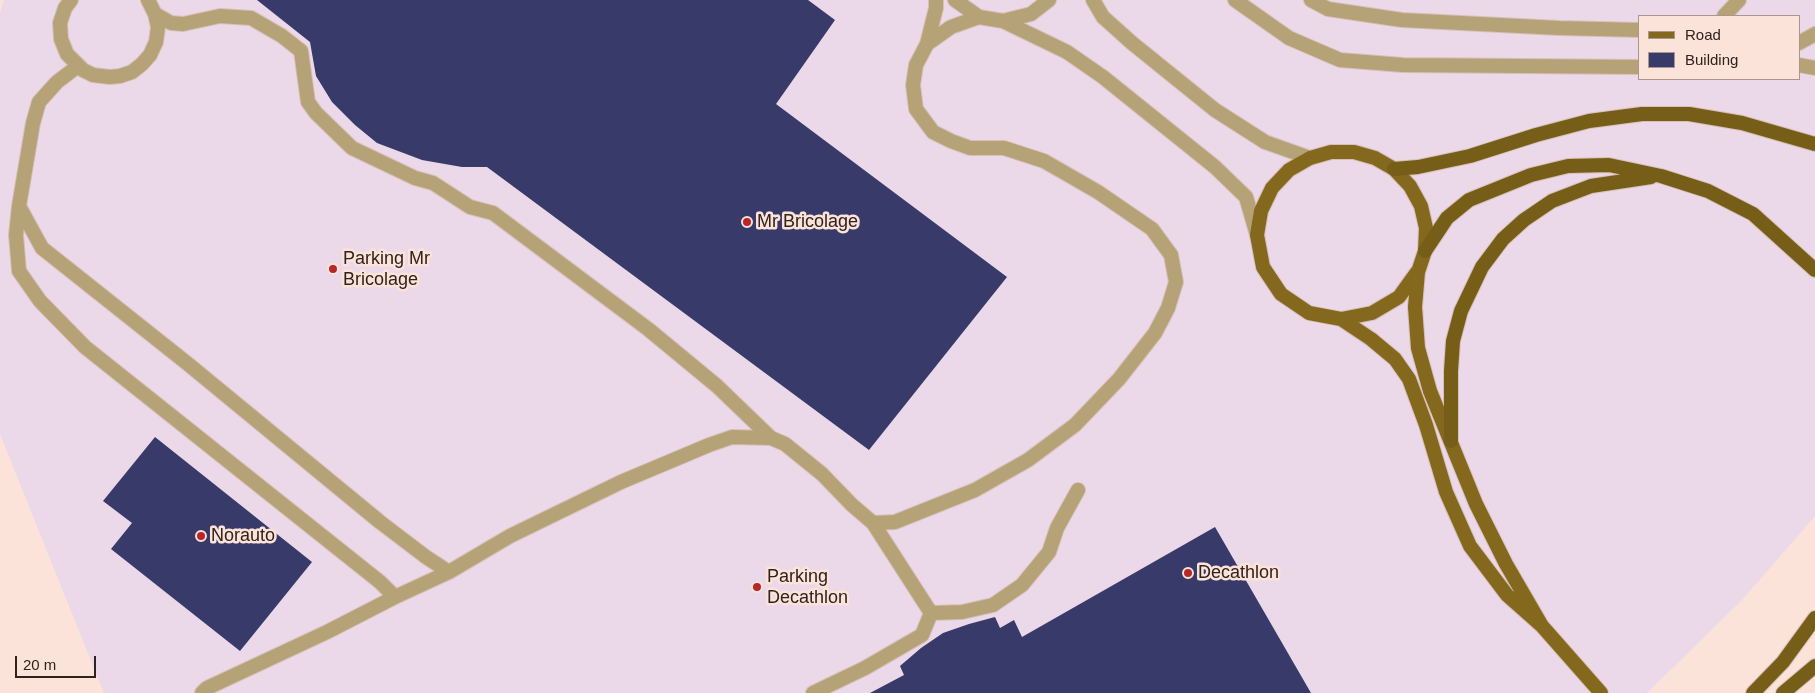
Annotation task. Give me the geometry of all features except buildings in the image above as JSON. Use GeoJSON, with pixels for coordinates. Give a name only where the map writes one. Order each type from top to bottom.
{"type":"FeatureCollection","features":[{"type":"Feature","properties":{"kind":"highway"},"geometry":{"type":"LineString","coordinates":[[1394,170],[1470,156],[1536,135],[1589,121],[1642,114],[1697,116],[1742,124],[1815,144]]}},
{"type":"Feature","properties":{"kind":"highway"},"geometry":{"type":"LineString","coordinates":[[1425,251],[1447,218],[1469,200],[1532,175],[1568,166],[1609,165],[1661,176],[1708,191],[1753,214],[1815,270]]}},
{"type":"Feature","properties":{"kind":"highway"},"geometry":{"type":"LineString","coordinates":[[1451,441],[1453,341],[1461,311],[1482,267],[1503,239],[1524,220],[1552,201],[1590,186],[1661,176]]}},
{"type":"Feature","properties":{"kind":"highway"},"geometry":{"type":"LineString","coordinates":[[1753,693],[1783,662],[1815,618]]}},
{"type":"Feature","properties":{"kind":"highway"},"geometry":{"type":"LineString","coordinates":[[1784,693],[1815,666]]}},
{"type":"Feature","properties":{"kind":"main road"},"geometry":{"type":"LineString","coordinates":[[1542,626],[1506,564],[1476,504],[1430,391],[1418,348],[1415,307],[1418,272],[1425,251],[1426,228],[1421,206],[1410,186],[1394,170],[1375,158],[1354,152],[1331,152],[1310,158],[1289,170],[1272,188],[1261,211],[1257,235],[1264,267],[1282,294],[1309,312],[1341,319],[1371,339],[1395,359],[1409,379],[1426,425],[1446,492],[1470,546],[1507,594],[1542,626],[1599,690]]}},
{"type":"Feature","properties":{"kind":"main road"},"geometry":{"type":"LineString","coordinates":[[1341,319],[1372,313],[1399,297],[1418,272]]}},
{"type":"Feature","properties":{"kind":"street"},"geometry":{"type":"LineString","coordinates":[[71,0],[65,8],[60,23],[61,39],[67,54],[78,66],[93,75],[110,77],[132,72],[150,55],[156,42],[158,27],[155,14],[148,0]]}},
{"type":"Feature","properties":{"kind":"street"},"geometry":{"type":"LineString","coordinates":[[873,524],[895,522],[974,490],[1028,460],[1075,425],[1119,379],[1155,333],[1168,308],[1176,282],[1170,255],[1152,229],[1098,192],[1044,160],[1004,148],[970,148],[933,132],[916,109],[912,85],[916,65],[927,44],[936,8],[936,0]]}},
{"type":"Feature","properties":{"kind":"street"},"geometry":{"type":"LineString","coordinates":[[955,0],[979,17],[1003,21],[1068,52],[1103,77],[1215,167],[1246,197],[1257,235]]}},
{"type":"Feature","properties":{"kind":"street"},"geometry":{"type":"LineString","coordinates":[[1003,21],[1031,14],[1049,0]]}},
{"type":"Feature","properties":{"kind":"street"},"geometry":{"type":"LineString","coordinates":[[1093,0],[1103,17],[1132,44],[1215,110],[1265,142],[1310,158]]}},
{"type":"Feature","properties":{"kind":"street"},"geometry":{"type":"LineString","coordinates":[[1235,0],[1289,38],[1340,60],[1402,65],[1638,67]]}},
{"type":"Feature","properties":{"kind":"street"},"geometry":{"type":"LineString","coordinates":[[1311,0],[1328,10],[1402,20],[1638,30]]}},
{"type":"Feature","properties":{"kind":"street"},"geometry":{"type":"LineString","coordinates":[[1725,15],[1739,0]]}},
{"type":"Feature","properties":{"kind":"street"},"geometry":{"type":"LineString","coordinates":[[155,14],[171,23],[183,24],[220,16],[251,18],[282,36],[301,51],[308,102],[316,113],[352,148],[416,178],[434,183],[470,208],[492,213],[648,329],[717,386],[771,438],[785,444],[822,474],[873,524],[930,613]]}},
{"type":"Feature","properties":{"kind":"street"},"geometry":{"type":"LineString","coordinates":[[927,44],[951,27],[979,17]]}},
{"type":"Feature","properties":{"kind":"street"},"geometry":{"type":"LineString","coordinates":[[1800,42],[1815,34]]}},
{"type":"Feature","properties":{"kind":"street"},"geometry":{"type":"LineString","coordinates":[[1800,65],[1815,68]]}},
{"type":"Feature","properties":{"kind":"street"},"geometry":{"type":"LineString","coordinates":[[78,66],[57,82],[39,102],[33,123],[19,206],[16,235],[19,270],[40,301],[85,347],[372,576],[395,597]]}},
{"type":"Feature","properties":{"kind":"street"},"geometry":{"type":"LineString","coordinates":[[19,206],[42,248],[188,364],[380,522],[426,558],[448,572]]}},
{"type":"Feature","properties":{"kind":"street"},"geometry":{"type":"LineString","coordinates":[[202,693],[206,688],[327,632],[448,572],[510,536],[621,482],[732,437],[771,438]]}},
{"type":"Feature","properties":{"kind":"street"},"geometry":{"type":"LineString","coordinates":[[930,613],[962,612],[993,605],[1022,585],[1049,552],[1058,528],[1078,490]]}},
{"type":"Feature","properties":{"kind":"street"},"geometry":{"type":"LineString","coordinates":[[814,693],[865,668],[922,635],[930,613]]}},
{"type":"Feature","properties":{"kind":"shaded area"},"geometry":{"type":"Polygon","coordinates":[[[4,0],[1815,0],[1815,516],[1742,600],[1647,693],[104,693],[0,434],[0,13],[4,0]]]}},
{"type":"Feature","properties":{"kind":"place","name":"Mr Bricolage"},"geometry":{"type":"Point","coordinates":[747,222]}},
{"type":"Feature","properties":{"kind":"place","name":"Parking Mr Bricolage"},"geometry":{"type":"Point","coordinates":[333,269]}},
{"type":"Feature","properties":{"kind":"place","name":"Norauto"},"geometry":{"type":"Point","coordinates":[201,536]}},
{"type":"Feature","properties":{"kind":"place","name":"Decathlon"},"geometry":{"type":"Point","coordinates":[1188,573]}},
{"type":"Feature","properties":{"kind":"place","name":"Parking Decathlon"},"geometry":{"type":"Point","coordinates":[757,587]}}]}
